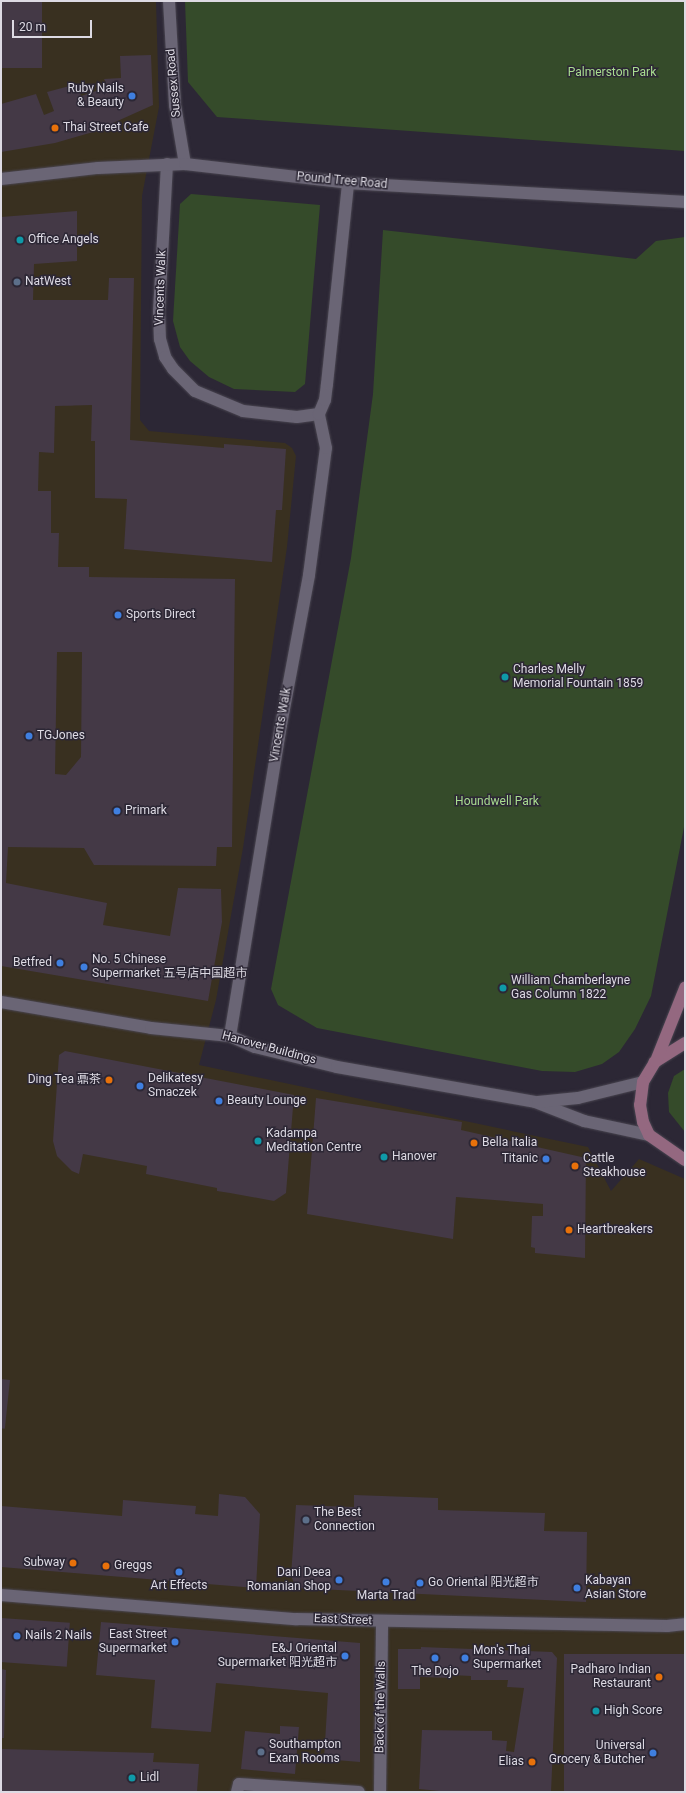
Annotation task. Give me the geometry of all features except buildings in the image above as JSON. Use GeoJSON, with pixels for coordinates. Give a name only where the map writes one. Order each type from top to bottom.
{"type":"FeatureCollection","features":[{"type":"Feature","properties":{"kind":"street","name":"Sussex Road"},"geometry":{"type":"LineString","coordinates":[[169,1],[175,105],[185,164]]}},
{"type":"Feature","properties":{"kind":"street","name":"Vincents Walk"},"geometry":{"type":"LineString","coordinates":[[167,164],[159,312],[160,339],[173,370],[195,391],[243,411],[296,417],[319,414],[326,448],[309,575],[281,726],[230,1036]]}},
{"type":"Feature","properties":{"kind":"street","name":"Pound Tree Road"},"geometry":{"type":"LineString","coordinates":[[1,179],[98,168],[185,164],[348,183],[685,202]]}},
{"type":"Feature","properties":{"kind":"street"},"geometry":{"type":"LineString","coordinates":[[319,414],[325,400],[328,384],[348,183]]}},
{"type":"Feature","properties":{"kind":"street"},"geometry":{"type":"LineString","coordinates":[[685,988],[656,1062],[643,1082],[640,1105],[643,1122],[649,1135],[685,1160]]}},
{"type":"Feature","properties":{"kind":"street","name":"Hanover Buildings"},"geometry":{"type":"LineString","coordinates":[[1,1002],[151,1028],[230,1036],[255,1046],[337,1067],[535,1102],[584,1121],[649,1135]]}},
{"type":"Feature","properties":{"kind":"street"},"geometry":{"type":"LineString","coordinates":[[656,1062],[685,1043]]}},
{"type":"Feature","properties":{"kind":"street","name":"Hanover Buildings"},"geometry":{"type":"LineString","coordinates":[[535,1102],[578,1098],[643,1082]]}},
{"type":"Feature","properties":{"kind":"street","name":"East Street"},"geometry":{"type":"LineString","coordinates":[[1,1595],[296,1619],[666,1626],[685,1624]]}},
{"type":"Feature","properties":{"kind":"street","name":"Back of the Walls"},"geometry":{"type":"LineString","coordinates":[[380,1792],[382,1621]]}},
{"type":"Feature","properties":{"kind":"street"},"geometry":{"type":"LineString","coordinates":[[237,1792],[239,1784],[359,1792]]}},
{"type":"Feature","properties":{"kind":"shaded area"},"geometry":{"type":"Polygon","coordinates":[[[1,1],[156,1],[159,107],[142,196],[140,420],[149,431],[285,443],[292,448],[296,456],[287,547],[243,848],[216,1000],[199,1065],[588,1147],[611,1191],[639,1159],[685,1179],[685,1792],[1,1792],[1,1]]]}},
{"type":"Feature","properties":{"kind":"green space","name":"Palmerston Park"},"geometry":{"type":"Polygon","coordinates":[[[185,1],[685,1],[685,151],[217,117],[188,82],[185,1]]]}},
{"type":"Feature","properties":{"kind":"green space"},"geometry":{"type":"Polygon","coordinates":[[[191,194],[320,205],[305,384],[295,392],[234,389],[209,377],[190,361],[180,347],[173,321],[180,204],[191,194]]]}},
{"type":"Feature","properties":{"kind":"green space","name":"Houndwell Park"},"geometry":{"type":"Polygon","coordinates":[[[383,230],[636,259],[656,241],[685,237],[685,822],[651,996],[635,1029],[619,1052],[602,1064],[575,1072],[542,1071],[317,1028],[278,1005],[271,989],[351,558],[373,394],[383,230]]]}},
{"type":"Feature","properties":{"kind":"green space"},"geometry":{"type":"Polygon","coordinates":[[[685,1069],[685,1132],[669,1112],[668,1093],[674,1076],[685,1069]]]}},
{"type":"Feature","properties":{"kind":"place","name":"Ruby Nails & Beauty"},"geometry":{"type":"Point","coordinates":[132,96]}},
{"type":"Feature","properties":{"kind":"place","name":"Thai Street Cafe"},"geometry":{"type":"Point","coordinates":[55,128]}},
{"type":"Feature","properties":{"kind":"place","name":"Office Angels"},"geometry":{"type":"Point","coordinates":[20,240]}},
{"type":"Feature","properties":{"kind":"place","name":"NatWest"},"geometry":{"type":"Point","coordinates":[17,282]}},
{"type":"Feature","properties":{"kind":"place","name":"Sports Direct"},"geometry":{"type":"Point","coordinates":[118,615]}},
{"type":"Feature","properties":{"kind":"place","name":"Charles Melly Memorial Fountain 1859"},"geometry":{"type":"Point","coordinates":[505,677]}},
{"type":"Feature","properties":{"kind":"place","name":"TGJones"},"geometry":{"type":"Point","coordinates":[29,736]}},
{"type":"Feature","properties":{"kind":"place","name":"Primark"},"geometry":{"type":"Point","coordinates":[117,811]}},
{"type":"Feature","properties":{"kind":"place","name":"Betfred"},"geometry":{"type":"Point","coordinates":[60,963]}},
{"type":"Feature","properties":{"kind":"place","name":"No. 5 Chinese Supermarket 五号店中国超市"},"geometry":{"type":"Point","coordinates":[84,967]}},
{"type":"Feature","properties":{"kind":"place","name":"William Chamberlayne Gas Column 1822"},"geometry":{"type":"Point","coordinates":[503,988]}},
{"type":"Feature","properties":{"kind":"place","name":"Ding Tea 薡茶"},"geometry":{"type":"Point","coordinates":[109,1080]}},
{"type":"Feature","properties":{"kind":"place","name":"Delikatesy Smaczek"},"geometry":{"type":"Point","coordinates":[140,1086]}},
{"type":"Feature","properties":{"kind":"place","name":"Beauty Lounge"},"geometry":{"type":"Point","coordinates":[219,1101]}},
{"type":"Feature","properties":{"kind":"place","name":"Kadampa Meditation Centre"},"geometry":{"type":"Point","coordinates":[258,1141]}},
{"type":"Feature","properties":{"kind":"place","name":"Bella Italia"},"geometry":{"type":"Point","coordinates":[474,1143]}},
{"type":"Feature","properties":{"kind":"place","name":"Hanover"},"geometry":{"type":"Point","coordinates":[384,1157]}},
{"type":"Feature","properties":{"kind":"place","name":"Titanic"},"geometry":{"type":"Point","coordinates":[546,1159]}},
{"type":"Feature","properties":{"kind":"place","name":"Cattle Steakhouse"},"geometry":{"type":"Point","coordinates":[575,1166]}},
{"type":"Feature","properties":{"kind":"place","name":"Heartbreakers"},"geometry":{"type":"Point","coordinates":[569,1230]}},
{"type":"Feature","properties":{"kind":"place","name":"The Best Connection"},"geometry":{"type":"Point","coordinates":[306,1520]}},
{"type":"Feature","properties":{"kind":"place","name":"Subway"},"geometry":{"type":"Point","coordinates":[73,1563]}},
{"type":"Feature","properties":{"kind":"place","name":"Greggs"},"geometry":{"type":"Point","coordinates":[106,1566]}},
{"type":"Feature","properties":{"kind":"place","name":"Art Effects"},"geometry":{"type":"Point","coordinates":[179,1572]}},
{"type":"Feature","properties":{"kind":"place","name":"Dani Deea Romanian Shop"},"geometry":{"type":"Point","coordinates":[339,1580]}},
{"type":"Feature","properties":{"kind":"place","name":"Marta Trad"},"geometry":{"type":"Point","coordinates":[386,1582]}},
{"type":"Feature","properties":{"kind":"place","name":"Go Oriental 阳光超市"},"geometry":{"type":"Point","coordinates":[420,1583]}},
{"type":"Feature","properties":{"kind":"place","name":"Kabayan Asian Store"},"geometry":{"type":"Point","coordinates":[577,1588]}},
{"type":"Feature","properties":{"kind":"place","name":"Nails 2 Nails"},"geometry":{"type":"Point","coordinates":[17,1636]}},
{"type":"Feature","properties":{"kind":"place","name":"East Street Supermarket"},"geometry":{"type":"Point","coordinates":[175,1642]}},
{"type":"Feature","properties":{"kind":"place","name":"E&J Oriental Supermarket 阳光超市"},"geometry":{"type":"Point","coordinates":[345,1656]}},
{"type":"Feature","properties":{"kind":"place","name":"The Dojo"},"geometry":{"type":"Point","coordinates":[435,1658]}},
{"type":"Feature","properties":{"kind":"place","name":"Mon's Thai Supermarket"},"geometry":{"type":"Point","coordinates":[465,1658]}},
{"type":"Feature","properties":{"kind":"place","name":"Padharo Indian Restaurant"},"geometry":{"type":"Point","coordinates":[659,1677]}},
{"type":"Feature","properties":{"kind":"place","name":"High Score"},"geometry":{"type":"Point","coordinates":[596,1711]}},
{"type":"Feature","properties":{"kind":"place","name":"Southampton Exam Rooms"},"geometry":{"type":"Point","coordinates":[261,1752]}},
{"type":"Feature","properties":{"kind":"place","name":"Universal Grocery & Butcher"},"geometry":{"type":"Point","coordinates":[653,1753]}},
{"type":"Feature","properties":{"kind":"place","name":"Elias"},"geometry":{"type":"Point","coordinates":[532,1762]}},
{"type":"Feature","properties":{"kind":"place","name":"Lidl"},"geometry":{"type":"Point","coordinates":[132,1778]}}]}
